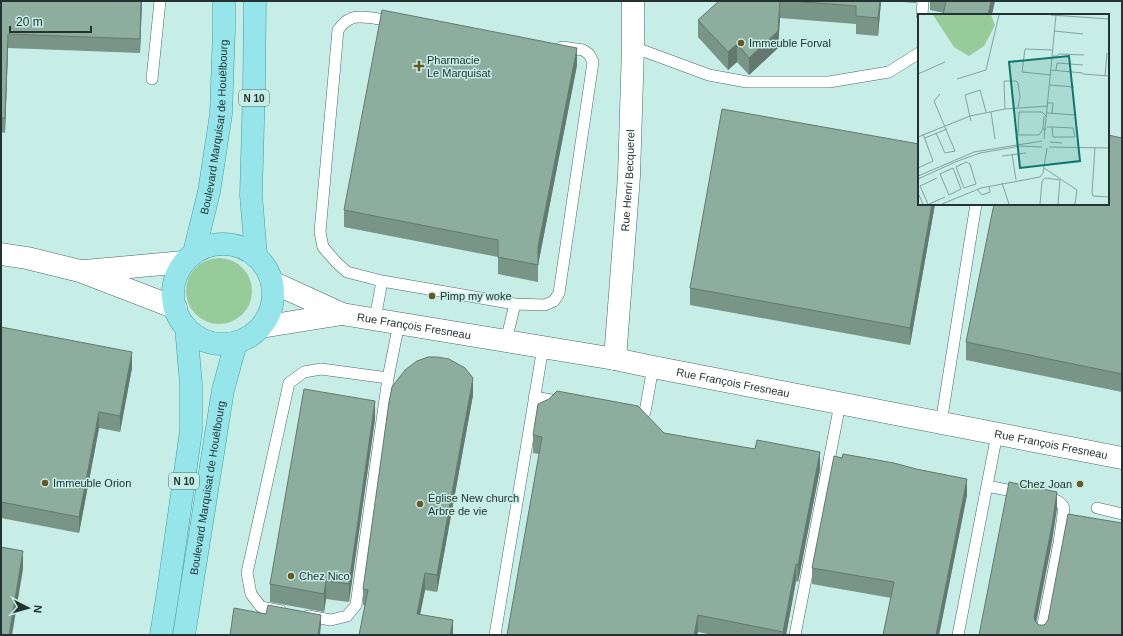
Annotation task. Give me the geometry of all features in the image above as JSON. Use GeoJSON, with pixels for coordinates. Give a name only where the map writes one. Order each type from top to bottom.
{"type":"FeatureCollection","features":[{"type":"Feature","properties":{"kind":"main road","name":"Boulevard Marquisat de Houëlbourg"},"geometry":{"type":"LineString","coordinates":[[189,258],[209,192],[221,114],[224,1]]}},
{"type":"Feature","properties":{"kind":"main road","name":"N 10"},"geometry":{"type":"LineString","coordinates":[[255,1],[251,195],[256,255]]}},
{"type":"Feature","properties":{"kind":"main road"},"geometry":{"type":"LineString","coordinates":[[226,243],[241,247],[256,255],[266,267],[272,282],[274,297],[270,313],[261,327],[250,337],[236,343],[222,344],[208,342],[196,336],[181,318],[173,293],[176,276],[189,258],[210,246],[226,243]]}},
{"type":"Feature","properties":{"kind":"main road","name":"N 10"},"geometry":{"type":"LineString","coordinates":[[161,635],[191,431],[191,384],[181,318]]}},
{"type":"Feature","properties":{"kind":"main road","name":"Boulevard Marquisat de Houëlbourg"},"geometry":{"type":"LineString","coordinates":[[184,635],[223,390],[236,343]]}},
{"type":"Feature","properties":{"kind":"street","name":"Rue Henri Becquerel"},"geometry":{"type":"LineString","coordinates":[[615,359],[629,176],[633,1]]}},
{"type":"Feature","properties":{"kind":"street"},"geometry":{"type":"LineString","coordinates":[[1,254],[27,258],[80,272],[181,318]]}},
{"type":"Feature","properties":{"kind":"street"},"geometry":{"type":"LineString","coordinates":[[80,272],[189,258]]}},
{"type":"Feature","properties":{"kind":"street","name":"Rue François Fresneau"},"geometry":{"type":"LineString","coordinates":[[272,282],[342,314],[615,359],[1122,458]]}},
{"type":"Feature","properties":{"kind":"street","name":"Rue François Fresneau"},"geometry":{"type":"LineString","coordinates":[[261,327],[342,314]]}},
{"type":"Feature","properties":{"kind":"lane"},"geometry":{"type":"LineString","coordinates":[[152,79],[160,1]]}},
{"type":"Feature","properties":{"kind":"lane"},"geometry":{"type":"LineString","coordinates":[[922,14],[923,1]]}},
{"type":"Feature","properties":{"kind":"lane"},"geometry":{"type":"LineString","coordinates":[[405,23],[368,17],[351,18],[338,30],[320,232],[323,247],[347,272],[382,281],[515,304],[545,305],[554,301],[559,293],[593,62],[589,54],[583,50],[552,45]]}},
{"type":"Feature","properties":{"kind":"lane"},"geometry":{"type":"LineString","coordinates":[[633,47],[709,75],[747,82],[829,82],[866,76],[889,72],[918,54]]}},
{"type":"Feature","properties":{"kind":"lane"},"geometry":{"type":"LineString","coordinates":[[941,423],[976,205]]}},
{"type":"Feature","properties":{"kind":"lane"},"geometry":{"type":"LineString","coordinates":[[375,319],[382,281]]}},
{"type":"Feature","properties":{"kind":"lane"},"geometry":{"type":"LineString","coordinates":[[506,341],[515,304]]}},
{"type":"Feature","properties":{"kind":"lane"},"geometry":{"type":"LineString","coordinates":[[388,378],[321,369],[304,372],[289,383],[247,573],[251,594],[261,607],[331,620],[347,616],[356,605],[388,378],[399,323]]}},
{"type":"Feature","properties":{"kind":"lane"},"geometry":{"type":"LineString","coordinates":[[495,635],[543,347]]}},
{"type":"Feature","properties":{"kind":"lane"},"geometry":{"type":"LineString","coordinates":[[624,413],[639,416],[644,412],[653,367]]}},
{"type":"Feature","properties":{"kind":"lane"},"geometry":{"type":"LineString","coordinates":[[534,397],[572,404]]}},
{"type":"Feature","properties":{"kind":"lane"},"geometry":{"type":"LineString","coordinates":[[795,635],[840,404]]}},
{"type":"Feature","properties":{"kind":"lane"},"geometry":{"type":"LineString","coordinates":[[958,635],[997,434]]}},
{"type":"Feature","properties":{"kind":"lane"},"geometry":{"type":"LineString","coordinates":[[987,486],[1057,500],[1062,503],[1064,508],[1059,543],[1041,635]]}},
{"type":"Feature","properties":{"kind":"lane"},"geometry":{"type":"LineString","coordinates":[[1097,508],[1122,514]]}},
{"type":"Feature","properties":{"kind":"green space"},"geometry":{"type":"Polygon","coordinates":[[[219,258],[232,261],[242,268],[249,278],[252,291],[249,304],[242,314],[232,321],[219,324],[206,321],[196,314],[189,304],[186,291],[189,278],[196,268],[206,261],[219,258]]]}},
{"type":"Feature","properties":{"kind":"building"},"geometry":{"type":"Polygon","coordinates":[[[1,1],[141,1],[140,39],[8,34],[5,118],[1,118],[1,1]]]}},
{"type":"Feature","properties":{"kind":"building"},"geometry":{"type":"Polygon","coordinates":[[[719,1],[780,1],[778,31],[749,58],[737,44],[728,52],[698,20],[719,1]]]}},
{"type":"Feature","properties":{"kind":"building"},"geometry":{"type":"Polygon","coordinates":[[[790,1],[880,1],[878,18],[856,16],[856,6],[790,1]]]}},
{"type":"Feature","properties":{"kind":"building"},"geometry":{"type":"Polygon","coordinates":[[[946,1],[991,1],[988,14],[943,14],[946,1]]]}},
{"type":"Feature","properties":{"kind":"building"},"geometry":{"type":"Polygon","coordinates":[[[382,10],[577,48],[538,247],[538,265],[498,257],[498,240],[344,210],[382,10]]]}},
{"type":"Feature","properties":{"kind":"building"},"geometry":{"type":"Polygon","coordinates":[[[722,109],[918,144],[918,205],[932,205],[910,328],[690,288],[722,109]]]}},
{"type":"Feature","properties":{"kind":"building"},"geometry":{"type":"Polygon","coordinates":[[[1109,135],[1122,138],[1122,374],[966,342],[994,205],[1109,205],[1109,135]]]}},
{"type":"Feature","properties":{"kind":"building"},"geometry":{"type":"Polygon","coordinates":[[[1,327],[132,352],[120,416],[99,412],[79,517],[1,502],[1,327]]]}},
{"type":"Feature","properties":{"kind":"building","name":"Église New church Arbre de vie"},"geometry":{"type":"Polygon","coordinates":[[[428,357],[449,359],[465,368],[473,378],[437,575],[425,573],[417,614],[453,620],[450,635],[359,635],[368,590],[363,589],[392,387],[405,370],[417,361],[428,357]]]}},
{"type":"Feature","properties":{"kind":"building"},"geometry":{"type":"Polygon","coordinates":[[[304,389],[375,401],[349,584],[326,581],[324,594],[270,584],[304,389]]]}},
{"type":"Feature","properties":{"kind":"building"},"geometry":{"type":"Polygon","coordinates":[[[557,391],[638,406],[664,433],[755,449],[757,440],[820,452],[798,565],[796,564],[783,632],[698,615],[694,635],[507,635],[542,437],[533,435],[538,404],[549,399],[557,391]]]}},
{"type":"Feature","properties":{"kind":"building"},"geometry":{"type":"Polygon","coordinates":[[[843,454],[894,463],[967,479],[936,635],[883,635],[894,582],[812,568],[834,456],[842,458],[843,454]]]}},
{"type":"Feature","properties":{"kind":"building"},"geometry":{"type":"Polygon","coordinates":[[[1009,482],[1057,492],[1034,617],[1035,621],[1039,625],[1044,625],[1048,620],[1068,514],[1122,523],[1122,635],[979,635],[1009,482]]]}},
{"type":"Feature","properties":{"kind":"building"},"geometry":{"type":"Polygon","coordinates":[[[1,547],[23,551],[9,635],[1,635],[1,547]]]}},
{"type":"Feature","properties":{"kind":"building"},"geometry":{"type":"Polygon","coordinates":[[[268,605],[321,615],[318,635],[230,635],[234,608],[266,614],[268,605]]]}},
{"type":"Feature","properties":{"kind":"place","name":"Immeuble Forval"},"geometry":{"type":"Point","coordinates":[741,43]}},
{"type":"Feature","properties":{"kind":"place","name":"Pharmacie Le Marquisat"},"geometry":{"type":"Point","coordinates":[419,66]}},
{"type":"Feature","properties":{"kind":"place","name":"Pimp my woke"},"geometry":{"type":"Point","coordinates":[432,296]}},
{"type":"Feature","properties":{"kind":"place","name":"Immeuble Orion"},"geometry":{"type":"Point","coordinates":[45,483]}},
{"type":"Feature","properties":{"kind":"place","name":"Chez Joan"},"geometry":{"type":"Point","coordinates":[1080,484]}},
{"type":"Feature","properties":{"kind":"place","name":"Église New church Arbre de vie"},"geometry":{"type":"Point","coordinates":[420,504]}},
{"type":"Feature","properties":{"kind":"place","name":"Chez Nico"},"geometry":{"type":"Point","coordinates":[291,576]}}]}
